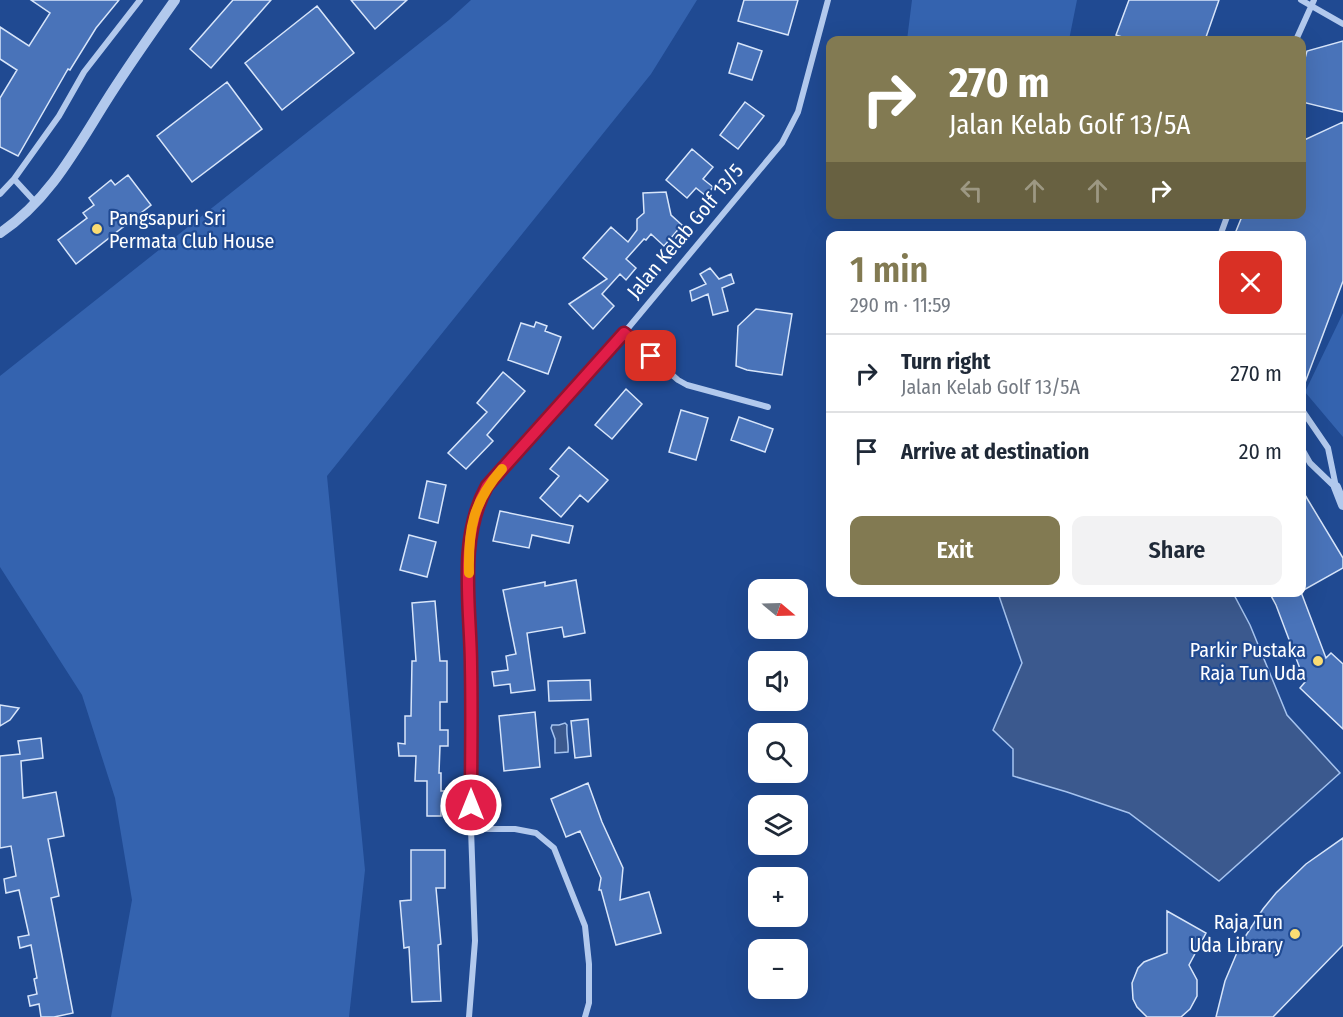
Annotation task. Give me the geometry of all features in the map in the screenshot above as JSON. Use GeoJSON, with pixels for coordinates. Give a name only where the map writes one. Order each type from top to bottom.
{"type":"FeatureCollection","features":[{"type":"Feature","properties":{"kind":"street"},"geometry":{"type":"LineString","coordinates":[[0,194],[15,179],[59,116],[84,72],[140,0]]}},
{"type":"Feature","properties":{"kind":"street"},"geometry":{"type":"LineString","coordinates":[[0,233],[36,203],[56,181],[130,64],[175,0]]}},
{"type":"Feature","properties":{"kind":"street","name":"Jalan Kelab Golf 13/5"},"geometry":{"type":"LineString","coordinates":[[469,1017],[475,941],[471,829],[468,554],[475,514],[487,486],[624,333],[782,143],[798,111],[828,0]]}},
{"type":"Feature","properties":{"kind":"street"},"geometry":{"type":"LineString","coordinates":[[1301,0],[1313,3],[1343,24]]}},
{"type":"Feature","properties":{"kind":"street"},"geometry":{"type":"LineString","coordinates":[[1298,36],[1313,3]]}},
{"type":"Feature","properties":{"kind":"street"},"geometry":{"type":"LineString","coordinates":[[15,179],[36,203]]}},
{"type":"Feature","properties":{"kind":"street"},"geometry":{"type":"LineString","coordinates":[[624,333],[678,380],[687,385],[768,407]]}},
{"type":"Feature","properties":{"kind":"street"},"geometry":{"type":"LineString","coordinates":[[1306,416],[1328,448],[1336,487],[1343,505]]}},
{"type":"Feature","properties":{"kind":"street"},"geometry":{"type":"LineString","coordinates":[[1306,456],[1310,463],[1336,487]]}},
{"type":"Feature","properties":{"kind":"street"},"geometry":{"type":"LineString","coordinates":[[471,829],[515,829],[536,833],[554,848],[585,926],[589,983],[589,1003],[585,1017]]}},
{"type":"Feature","properties":{"kind":"shaded area"},"geometry":{"type":"Polygon","coordinates":[[[471,0],[697,0],[651,74],[327,476],[365,870],[349,1017],[111,1017],[132,900],[115,798],[82,695],[0,567],[0,376],[449,20],[471,0]]]}},
{"type":"Feature","properties":{"kind":"shaded area"},"geometry":{"type":"Polygon","coordinates":[[[912,0],[1077,0],[1070,36],[908,36],[912,0]]]}},
{"type":"Feature","properties":{"kind":"shaded area"},"geometry":{"type":"Polygon","coordinates":[[[1343,313],[1343,437],[1306,393],[1343,313]]]}},
{"type":"Feature","properties":{"kind":"shaded area"},"geometry":{"type":"Polygon","coordinates":[[[999,597],[1235,597],[1250,625],[1287,715],[1340,773],[1219,881],[1129,813],[1013,776],[1013,749],[993,730],[1022,663],[999,597]]]}},
{"type":"Feature","properties":{"kind":"shaded area"},"geometry":{"type":"Polygon","coordinates":[[[565,723],[568,752],[555,753],[552,725],[565,723]]]}},
{"type":"Feature","properties":{"kind":"building"},"geometry":{"type":"Polygon","coordinates":[[[31,0],[119,0],[96,28],[70,70],[68,69],[18,156],[0,147],[0,98],[17,70],[0,59],[0,27],[29,46],[50,13],[31,0]]]}},
{"type":"Feature","properties":{"kind":"building"},"geometry":{"type":"Polygon","coordinates":[[[233,0],[271,0],[211,68],[190,49],[233,0]]]}},
{"type":"Feature","properties":{"kind":"building"},"geometry":{"type":"Polygon","coordinates":[[[351,0],[407,0],[375,29],[351,0]]]}},
{"type":"Feature","properties":{"kind":"building"},"geometry":{"type":"Polygon","coordinates":[[[744,0],[798,0],[788,35],[738,21],[744,0]]]}},
{"type":"Feature","properties":{"kind":"building"},"geometry":{"type":"Polygon","coordinates":[[[1129,0],[1219,0],[1206,36],[1116,35],[1129,0]]]}},
{"type":"Feature","properties":{"kind":"building"},"geometry":{"type":"Polygon","coordinates":[[[317,6],[354,53],[282,110],[245,63],[317,6]]]}},
{"type":"Feature","properties":{"kind":"building"},"geometry":{"type":"Polygon","coordinates":[[[1343,41],[1343,112],[1306,103],[1307,51],[1343,41]]]}},
{"type":"Feature","properties":{"kind":"building"},"geometry":{"type":"Polygon","coordinates":[[[738,43],[762,51],[752,80],[729,73],[738,43]]]}},
{"type":"Feature","properties":{"kind":"building"},"geometry":{"type":"Polygon","coordinates":[[[227,82],[262,129],[192,182],[157,136],[227,82]]]}},
{"type":"Feature","properties":{"kind":"building"},"geometry":{"type":"Polygon","coordinates":[[[745,102],[764,116],[738,149],[720,135],[745,102]]]}},
{"type":"Feature","properties":{"kind":"building"},"geometry":{"type":"Polygon","coordinates":[[[1343,122],[1343,281],[1306,380],[1306,231],[1236,231],[1241,219],[1306,219],[1306,139],[1343,122]]]}},
{"type":"Feature","properties":{"kind":"building"},"geometry":{"type":"Polygon","coordinates":[[[692,149],[713,167],[703,179],[713,187],[706,196],[696,188],[687,198],[666,180],[692,149]]]}},
{"type":"Feature","properties":{"kind":"building","name":"Pangsapuri Sri Permata Club House"},"geometry":{"type":"Polygon","coordinates":[[[128,175],[151,205],[76,264],[58,240],[87,218],[83,213],[94,205],[89,198],[111,180],[115,185],[128,175]]]}},
{"type":"Feature","properties":{"kind":"building"},"geometry":{"type":"Polygon","coordinates":[[[666,192],[671,215],[682,225],[664,246],[651,234],[626,259],[636,268],[626,280],[620,274],[602,294],[614,306],[593,329],[569,304],[607,279],[583,258],[611,227],[628,242],[637,230],[637,219],[644,213],[643,193],[666,192]]]}},
{"type":"Feature","properties":{"kind":"building"},"geometry":{"type":"Polygon","coordinates":[[[710,268],[719,279],[731,274],[734,283],[722,288],[728,311],[713,315],[708,294],[692,301],[690,291],[706,284],[700,274],[710,268]]]}},
{"type":"Feature","properties":{"kind":"building"},"geometry":{"type":"Polygon","coordinates":[[[756,309],[792,314],[782,375],[747,370],[736,366],[738,326],[756,309]]]}},
{"type":"Feature","properties":{"kind":"building"},"geometry":{"type":"Polygon","coordinates":[[[536,322],[547,326],[545,331],[561,337],[548,374],[508,360],[521,323],[534,327],[536,322]]]}},
{"type":"Feature","properties":{"kind":"building"},"geometry":{"type":"Polygon","coordinates":[[[503,372],[525,391],[487,435],[493,441],[466,469],[448,453],[487,412],[477,403],[503,372]]]}},
{"type":"Feature","properties":{"kind":"building"},"geometry":{"type":"Polygon","coordinates":[[[626,389],[642,404],[612,439],[595,425],[626,389]]]}},
{"type":"Feature","properties":{"kind":"building"},"geometry":{"type":"Polygon","coordinates":[[[681,410],[708,418],[696,460],[669,452],[681,410]]]}},
{"type":"Feature","properties":{"kind":"building"},"geometry":{"type":"Polygon","coordinates":[[[739,417],[773,429],[765,452],[731,440],[739,417]]]}},
{"type":"Feature","properties":{"kind":"building"},"geometry":{"type":"Polygon","coordinates":[[[569,447],[608,480],[588,502],[580,495],[561,517],[540,498],[559,476],[550,469],[569,447]]]}},
{"type":"Feature","properties":{"kind":"building"},"geometry":{"type":"Polygon","coordinates":[[[427,481],[446,485],[438,523],[419,518],[427,481]]]}},
{"type":"Feature","properties":{"kind":"building","name":"Parkir Pustaka Raja Tun Uda"},"geometry":{"type":"Polygon","coordinates":[[[1306,497],[1343,558],[1343,568],[1306,589],[1306,497]]]}},
{"type":"Feature","properties":{"kind":"building"},"geometry":{"type":"Polygon","coordinates":[[[500,511],[573,526],[569,543],[532,535],[529,548],[493,541],[500,511]]]}},
{"type":"Feature","properties":{"kind":"building"},"geometry":{"type":"Polygon","coordinates":[[[409,535],[436,542],[427,577],[400,570],[409,535]]]}},
{"type":"Feature","properties":{"kind":"building"},"geometry":{"type":"Polygon","coordinates":[[[576,580],[585,633],[564,637],[562,627],[527,633],[535,690],[511,693],[510,684],[494,686],[492,672],[508,670],[506,656],[516,654],[503,590],[545,582],[545,586],[576,580]]]}},
{"type":"Feature","properties":{"kind":"building","name":"Parkir Pustaka Raja Tun Uda"},"geometry":{"type":"Polygon","coordinates":[[[1272,597],[1303,597],[1326,658],[1331,653],[1343,664],[1343,729],[1300,688],[1305,682],[1272,597]]]}},
{"type":"Feature","properties":{"kind":"building"},"geometry":{"type":"Polygon","coordinates":[[[435,601],[440,661],[447,661],[447,702],[440,702],[440,730],[448,730],[448,746],[440,746],[439,773],[441,773],[441,791],[451,791],[451,806],[441,806],[441,816],[427,816],[427,781],[415,781],[416,756],[399,756],[398,743],[405,744],[405,716],[411,716],[412,661],[416,661],[412,603],[435,601]]]}},
{"type":"Feature","properties":{"kind":"building"},"geometry":{"type":"Polygon","coordinates":[[[590,680],[591,700],[549,701],[548,681],[590,680]]]}},
{"type":"Feature","properties":{"kind":"building"},"geometry":{"type":"Polygon","coordinates":[[[0,705],[19,708],[10,720],[0,726],[0,705]]]}},
{"type":"Feature","properties":{"kind":"building"},"geometry":{"type":"Polygon","coordinates":[[[535,712],[540,767],[504,771],[499,716],[535,712]]]}},
{"type":"Feature","properties":{"kind":"building"},"geometry":{"type":"Polygon","coordinates":[[[588,719],[591,756],[575,758],[571,721],[588,719]]]}},
{"type":"Feature","properties":{"kind":"building"},"geometry":{"type":"Polygon","coordinates":[[[41,738],[43,758],[21,761],[23,798],[56,792],[64,836],[48,839],[59,896],[51,898],[73,1013],[54,1017],[41,1017],[39,1004],[30,1006],[28,996],[37,994],[34,979],[37,978],[31,945],[20,948],[18,937],[29,935],[19,890],[6,893],[4,879],[16,876],[11,846],[0,848],[0,756],[20,754],[18,741],[41,738]]]}},
{"type":"Feature","properties":{"kind":"building"},"geometry":{"type":"Polygon","coordinates":[[[588,783],[602,822],[623,868],[620,900],[649,892],[661,933],[616,945],[601,890],[599,890],[601,878],[580,831],[566,837],[551,799],[588,783]]]}},
{"type":"Feature","properties":{"kind":"building","name":"Raja Tun Uda Library"},"geometry":{"type":"Polygon","coordinates":[[[1343,838],[1343,945],[1273,1017],[1216,1017],[1225,981],[1241,943],[1263,909],[1306,864],[1343,838]]]}},
{"type":"Feature","properties":{"kind":"building"},"geometry":{"type":"Polygon","coordinates":[[[411,850],[445,850],[445,888],[436,888],[441,944],[438,945],[441,1001],[412,1002],[409,947],[404,948],[400,901],[411,900],[411,850]]]}},
{"type":"Feature","properties":{"kind":"building"},"geometry":{"type":"Polygon","coordinates":[[[1167,911],[1206,933],[1189,965],[1197,980],[1197,996],[1190,1009],[1181,1017],[1147,1017],[1133,999],[1132,983],[1138,968],[1144,962],[1167,953],[1167,911]]]}},
{"type":"Feature","properties":{"kind":"slow traffic"},"geometry":{"type":"LineString","coordinates":[[469,573],[468,554],[475,514],[487,486],[502,469]]}},
{"type":"Feature","properties":{"kind":"place","name":"Pangsapuri Sri Permata Club House"},"geometry":{"type":"Point","coordinates":[97,229]}},
{"type":"Feature","properties":{"kind":"place","name":"Parkir Pustaka Raja Tun Uda"},"geometry":{"type":"Point","coordinates":[1318,661]}},
{"type":"Feature","properties":{"kind":"place","name":"Raja Tun Uda Library"},"geometry":{"type":"Point","coordinates":[1295,934]}},
{"type":"Feature","properties":{"kind":"route"},"geometry":{"type":"LineString","coordinates":[[471,805],[468,554],[475,514],[480,500],[487,486],[624,333],[651,356]]}}]}
